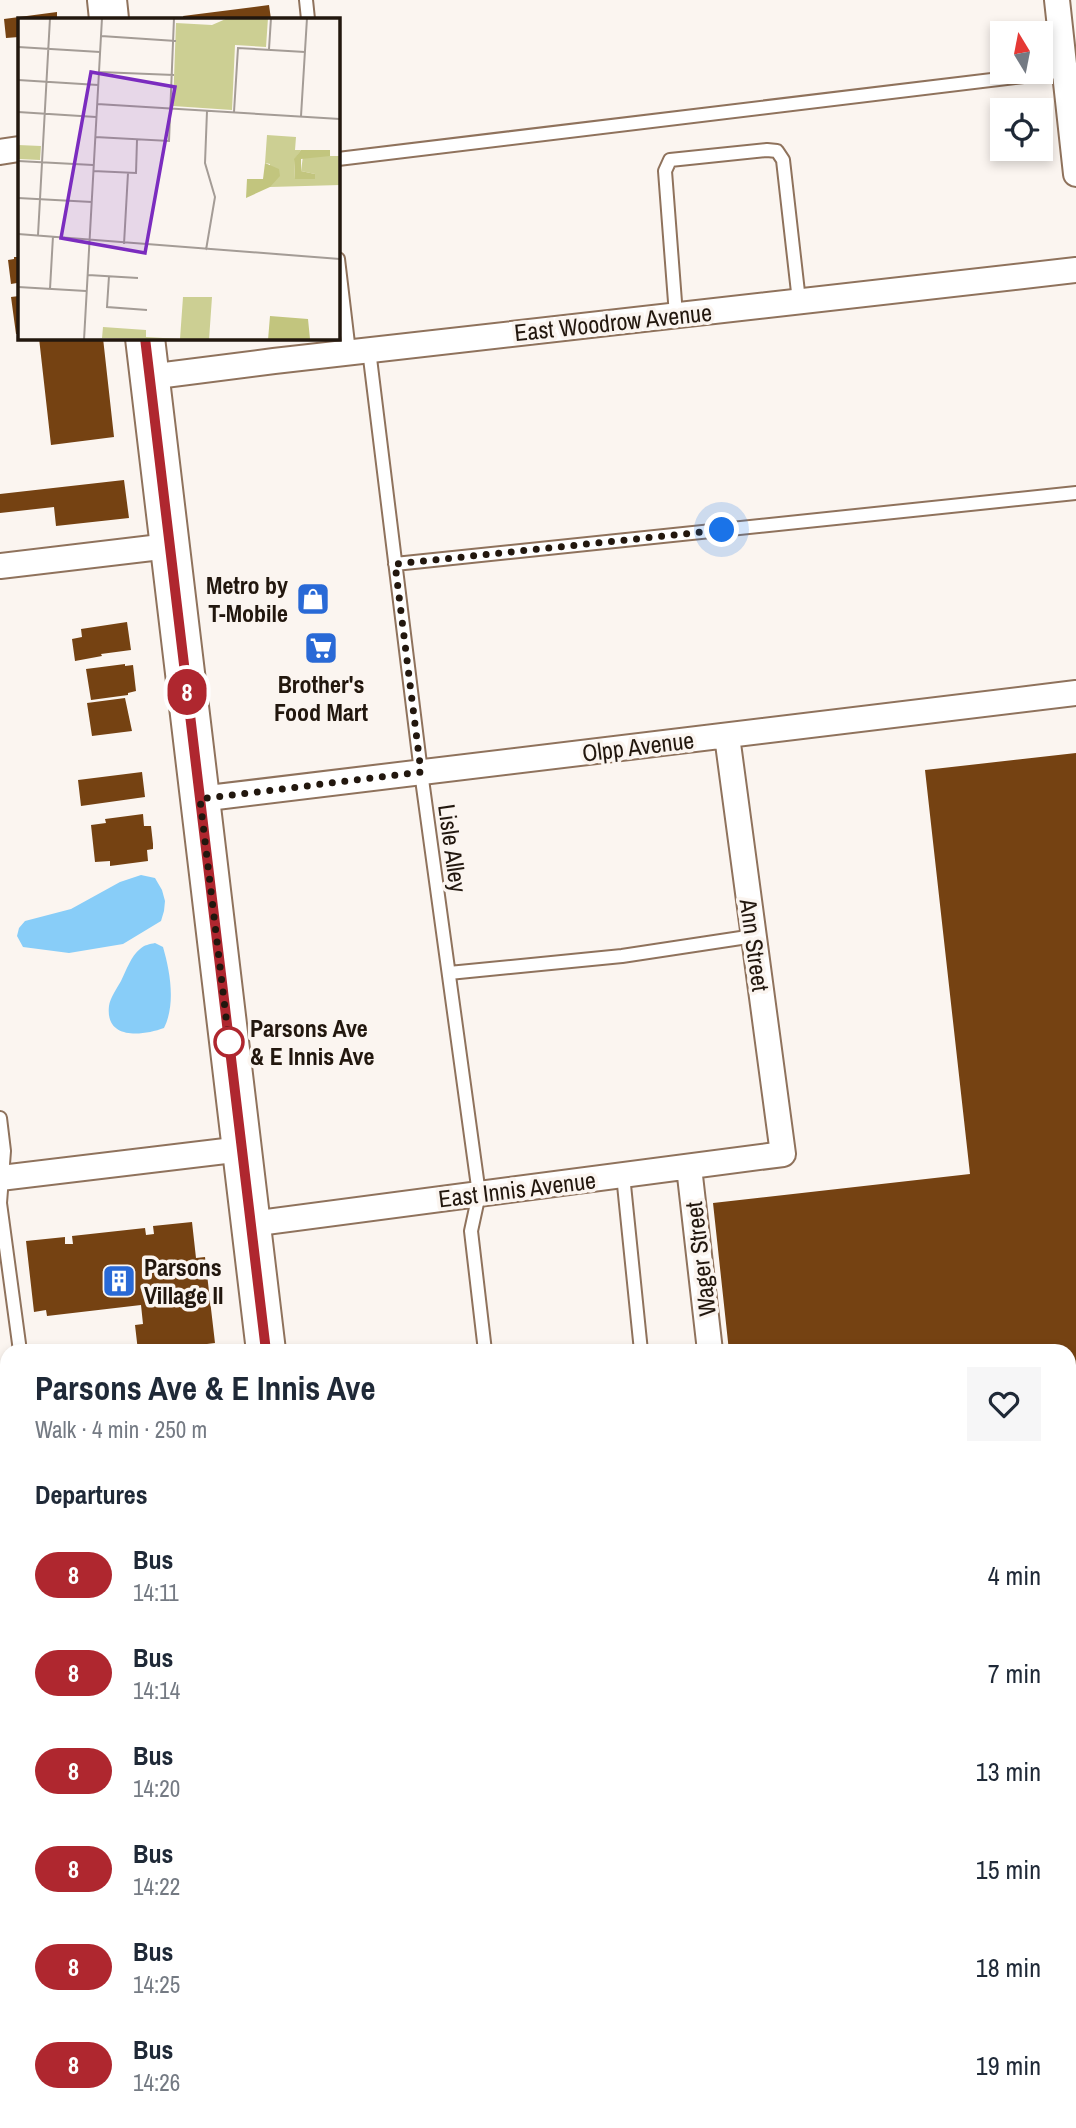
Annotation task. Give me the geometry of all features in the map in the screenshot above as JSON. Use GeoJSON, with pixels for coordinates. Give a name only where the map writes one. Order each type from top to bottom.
{"type":"FeatureCollection","features":[{"type":"Feature","properties":{"kind":"main road"},"geometry":{"type":"LineString","coordinates":[[107,0],[109,18]]}},
{"type":"Feature","properties":{"kind":"main road"},"geometry":{"type":"LineString","coordinates":[[145,340],[265,1344]]}},
{"type":"Feature","properties":{"kind":"street"},"geometry":{"type":"LineString","coordinates":[[1057,0],[1069,75],[1076,174]]}},
{"type":"Feature","properties":{"kind":"street"},"geometry":{"type":"LineString","coordinates":[[0,152],[18,149]]}},
{"type":"Feature","properties":{"kind":"street","name":"East Woodrow Avenue"},"geometry":{"type":"LineString","coordinates":[[149,377],[1076,270]]}},
{"type":"Feature","properties":{"kind":"street"},"geometry":{"type":"LineString","coordinates":[[0,566],[169,546]]}},
{"type":"Feature","properties":{"kind":"street","name":"Olpp Avenue"},"geometry":{"type":"LineString","coordinates":[[200,799],[1076,693]]}},
{"type":"Feature","properties":{"kind":"street","name":"Ann Street"},"geometry":{"type":"LineString","coordinates":[[727,736],[783,1154]]}},
{"type":"Feature","properties":{"kind":"street"},"geometry":{"type":"LineString","coordinates":[[1,1177],[242,1149]]}},
{"type":"Feature","properties":{"kind":"street","name":"East Innis Avenue"},"geometry":{"type":"LineString","coordinates":[[251,1224],[783,1154]]}},
{"type":"Feature","properties":{"kind":"street","name":"Wager Street"},"geometry":{"type":"LineString","coordinates":[[689,1167],[709,1344]]}},
{"type":"Feature","properties":{"kind":"lane"},"geometry":{"type":"LineString","coordinates":[[306,0],[309,18]]}},
{"type":"Feature","properties":{"kind":"lane"},"geometry":{"type":"LineString","coordinates":[[340,159],[1069,75]]}},
{"type":"Feature","properties":{"kind":"lane"},"geometry":{"type":"LineString","coordinates":[[676,315],[665,171],[670,160],[684,158],[777,150],[783,160],[799,301]]}},
{"type":"Feature","properties":{"kind":"lane","name":"Lisle Alley"},"geometry":{"type":"LineString","coordinates":[[340,268],[359,351],[395,564],[479,1194],[471,1231],[484,1344]]}},
{"type":"Feature","properties":{"kind":"lane"},"geometry":{"type":"LineString","coordinates":[[395,564],[1076,492]]}},
{"type":"Feature","properties":{"kind":"lane"},"geometry":{"type":"LineString","coordinates":[[449,973],[622,956],[754,936]]}},
{"type":"Feature","properties":{"kind":"lane"},"geometry":{"type":"LineString","coordinates":[[0,1118],[4,1151],[0,1203],[19,1344]]}},
{"type":"Feature","properties":{"kind":"lane"},"geometry":{"type":"LineString","coordinates":[[622,1175],[640,1344]]}},
{"type":"Feature","properties":{"kind":"water"},"geometry":{"type":"Polygon","coordinates":[[[141,875],[155,878],[162,890],[165,901],[161,921],[123,944],[69,953],[23,947],[17,936],[25,921],[71,909],[120,882],[141,875]]]}},
{"type":"Feature","properties":{"kind":"water"},"geometry":{"type":"Polygon","coordinates":[[[155,943],[163,947],[170,977],[168,1019],[164,1028],[146,1033],[127,1033],[113,1025],[109,1017],[109,1006],[134,956],[143,947],[155,943]]]}},
{"type":"Feature","properties":{"kind":"building"},"geometry":{"type":"Polygon","coordinates":[[[269,5],[271,18],[184,18],[183,16],[269,5]]]}},
{"type":"Feature","properties":{"kind":"building"},"geometry":{"type":"Polygon","coordinates":[[[57,12],[57,18],[18,18],[18,37],[6,38],[4,19],[57,12]]]}},
{"type":"Feature","properties":{"kind":"building"},"geometry":{"type":"Polygon","coordinates":[[[18,257],[18,286],[17,283],[11,284],[8,260],[18,257]]]}},
{"type":"Feature","properties":{"kind":"building"},"geometry":{"type":"Polygon","coordinates":[[[18,296],[18,334],[16,334],[11,297],[18,296]]]}},
{"type":"Feature","properties":{"kind":"building"},"geometry":{"type":"Polygon","coordinates":[[[39,340],[103,340],[114,437],[51,445],[39,340]]]}},
{"type":"Feature","properties":{"kind":"building"},"geometry":{"type":"Polygon","coordinates":[[[124,480],[129,518],[56,526],[54,507],[0,513],[0,494],[124,480]]]}},
{"type":"Feature","properties":{"kind":"building"},"geometry":{"type":"Polygon","coordinates":[[[127,622],[131,650],[75,661],[72,639],[82,637],[81,629],[127,622]]]}},
{"type":"Feature","properties":{"kind":"building"},"geometry":{"type":"Polygon","coordinates":[[[133,665],[136,691],[128,695],[91,700],[86,669],[133,665]]]}},
{"type":"Feature","properties":{"kind":"building"},"geometry":{"type":"Polygon","coordinates":[[[125,698],[132,731],[92,736],[87,703],[125,698]]]}},
{"type":"Feature","properties":{"kind":"building"},"geometry":{"type":"Polygon","coordinates":[[[1076,753],[1076,1344],[728,1344],[713,1203],[970,1174],[925,770],[1076,753]]]}},
{"type":"Feature","properties":{"kind":"building"},"geometry":{"type":"Polygon","coordinates":[[[142,772],[145,797],[81,806],[78,780],[142,772]]]}},
{"type":"Feature","properties":{"kind":"building"},"geometry":{"type":"Polygon","coordinates":[[[143,814],[144,826],[151,826],[153,844],[153,849],[147,850],[148,861],[110,866],[110,861],[95,862],[91,825],[106,823],[105,819],[143,814]]]}},
{"type":"Feature","properties":{"kind":"building","name":"Parsons Village II"},"geometry":{"type":"Polygon","coordinates":[[[192,1222],[196,1258],[205,1257],[215,1343],[137,1344],[135,1325],[143,1324],[141,1305],[47,1316],[46,1310],[34,1312],[26,1241],[65,1237],[65,1244],[73,1244],[72,1236],[145,1228],[146,1235],[154,1234],[153,1226],[192,1222]]]}},
{"type":"Feature","properties":{"kind":"bus line","name":"8"},"geometry":{"type":"LineString","coordinates":[[145,340],[265,1344]]}},
{"type":"Feature","properties":{"kind":"place","name":"Metro by T-Mobile"},"geometry":{"type":"Point","coordinates":[313,599]}},
{"type":"Feature","properties":{"kind":"place","name":"Brother's Food Mart"},"geometry":{"type":"Point","coordinates":[321,648]}},
{"type":"Feature","properties":{"kind":"place","name":"Parsons Ave & E Innis Ave"},"geometry":{"type":"Point","coordinates":[229,1042]}},
{"type":"Feature","properties":{"kind":"place","name":"Parsons Village II"},"geometry":{"type":"Point","coordinates":[119,1281]}},
{"type":"Feature","properties":{"kind":"route"},"geometry":{"type":"LineString","coordinates":[[229,1042],[200,799],[421,772],[395,564],[722,530]]}}]}
